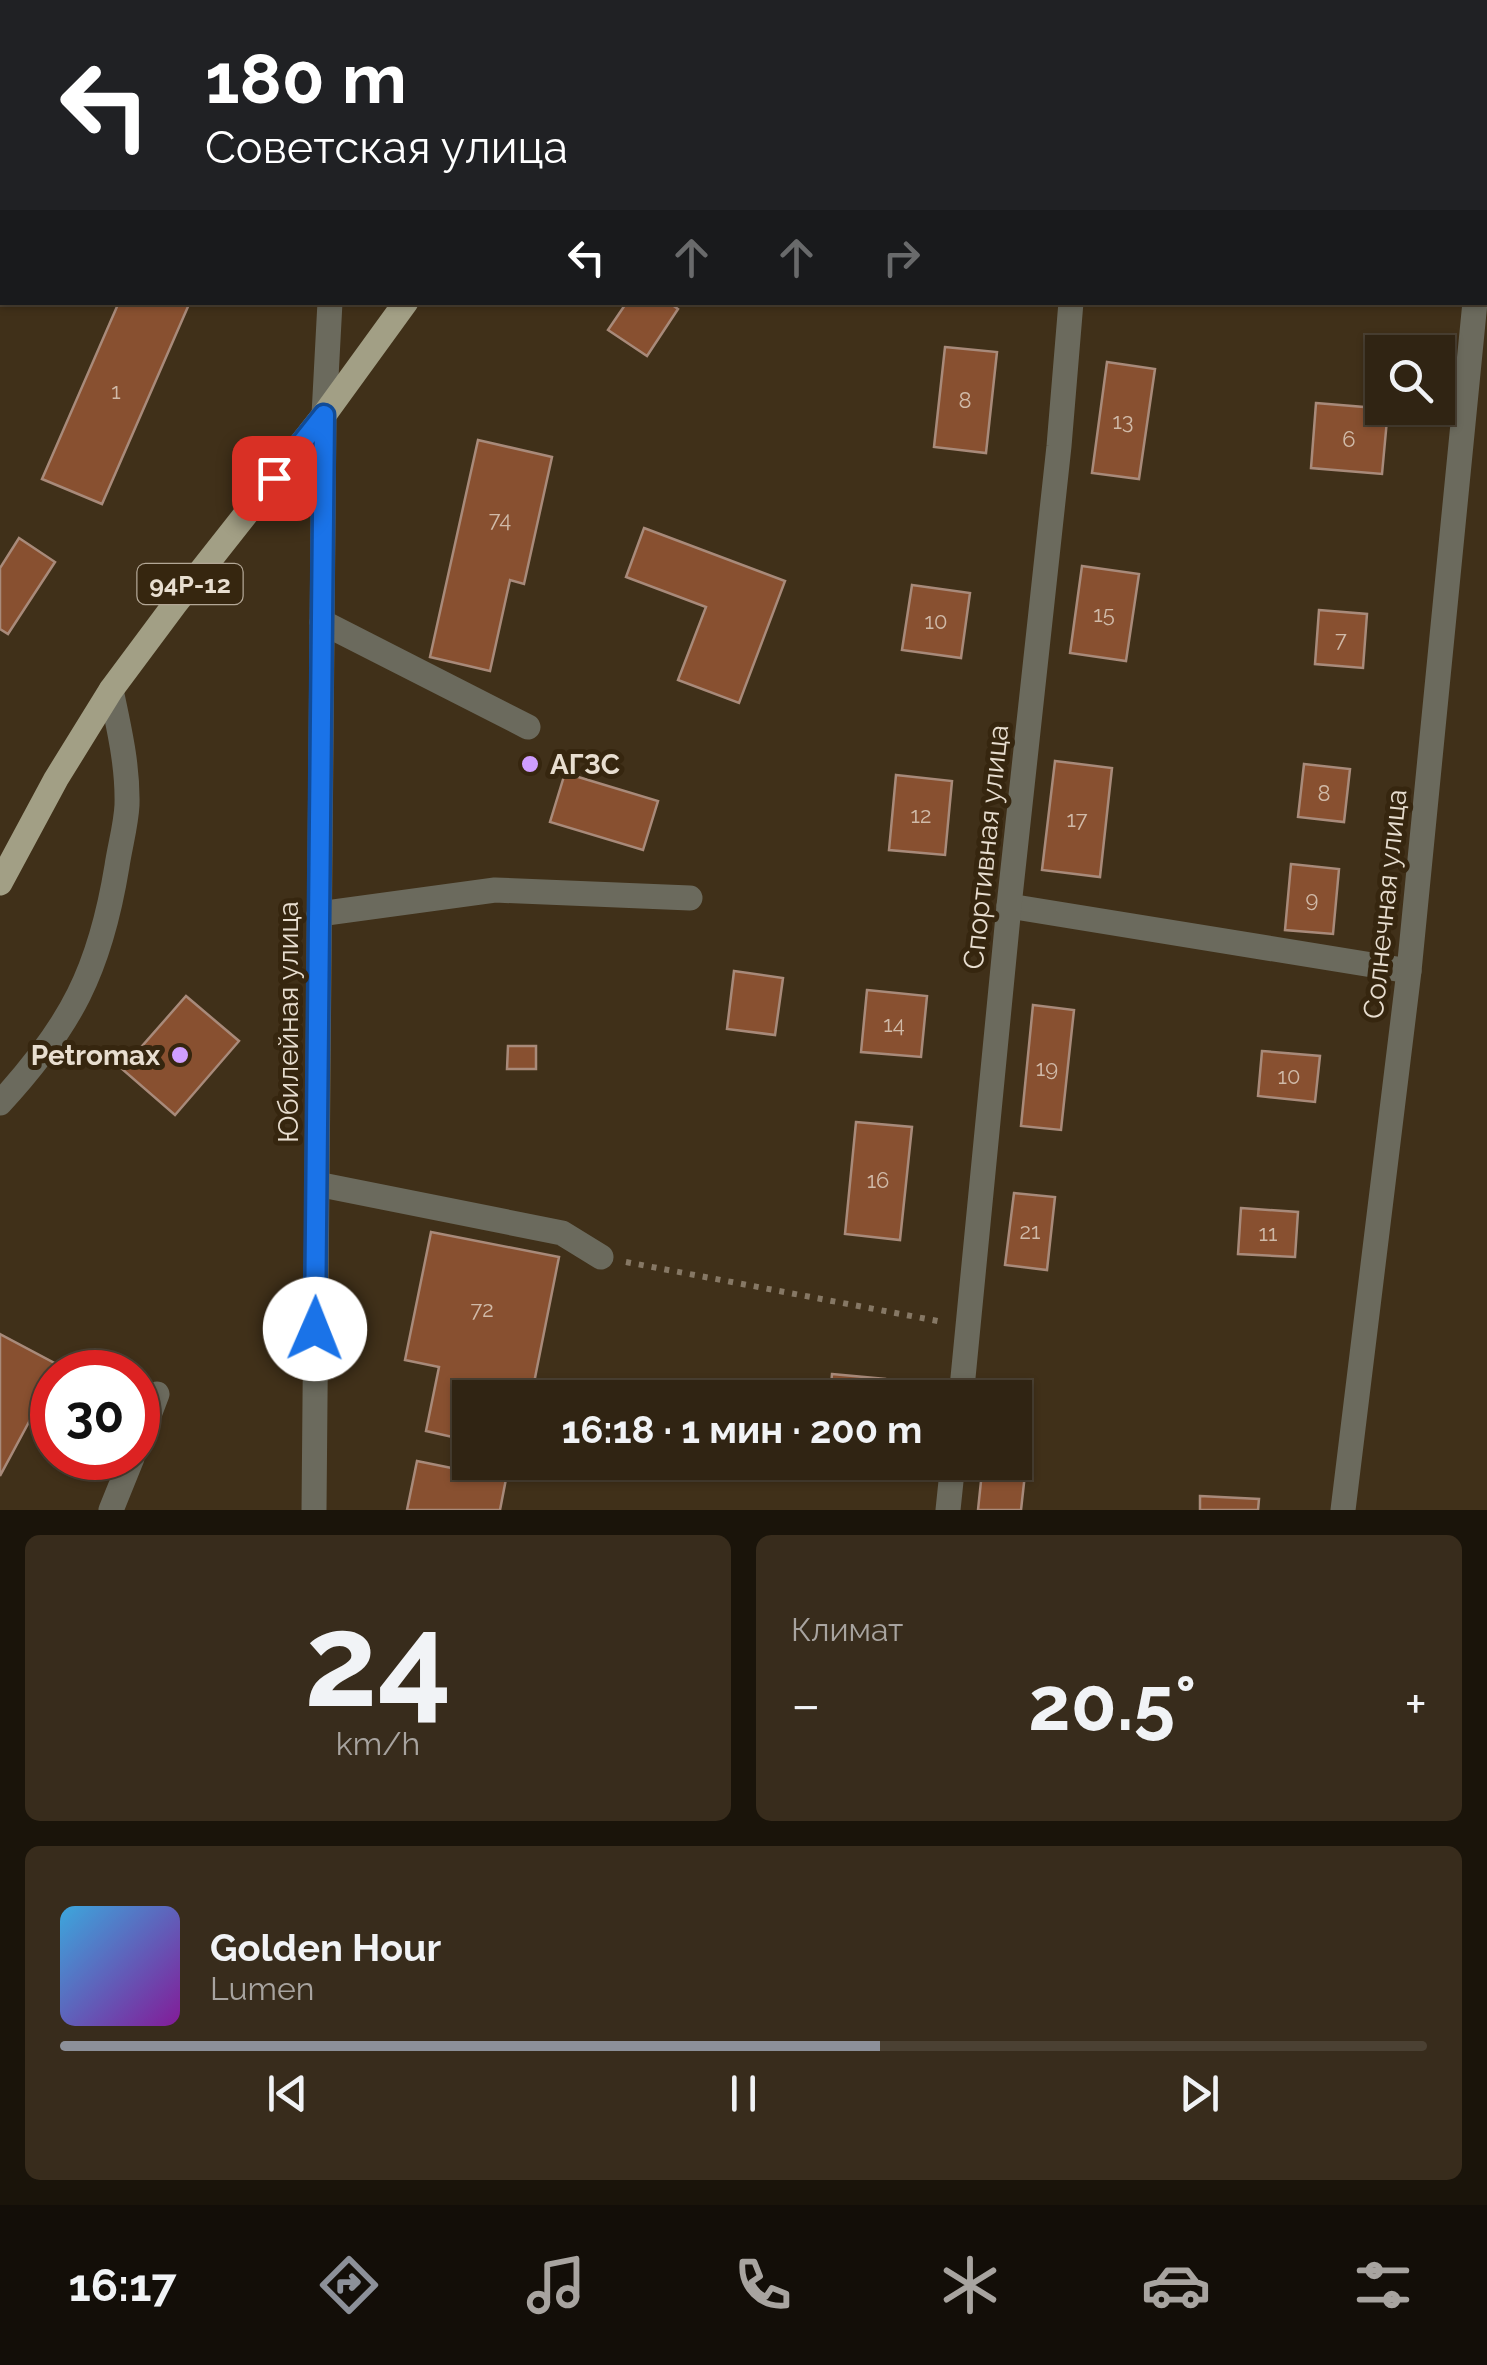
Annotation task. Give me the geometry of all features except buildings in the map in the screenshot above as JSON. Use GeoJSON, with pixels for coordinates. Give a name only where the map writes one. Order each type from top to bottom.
{"type":"FeatureCollection","features":[{"type":"Feature","properties":{"kind":"main road","name":"94Р-12"},"geometry":{"type":"LineString","coordinates":[[0,883],[56,779],[111,690],[324,415],[404,305]]}},
{"type":"Feature","properties":{"kind":"street","name":"Юбилейная улица"},"geometry":{"type":"LineString","coordinates":[[314,1510],[324,415],[330,305]]}},
{"type":"Feature","properties":{"kind":"street","name":"Спортивная улица"},"geometry":{"type":"LineString","coordinates":[[962,1380],[1071,305]]}},
{"type":"Feature","properties":{"kind":"street","name":"Солнечная улица"},"geometry":{"type":"LineString","coordinates":[[1343,1510],[1409,971],[1475,305]]}},
{"type":"Feature","properties":{"kind":"street"},"geometry":{"type":"LineString","coordinates":[[322,622],[528,727]]}},
{"type":"Feature","properties":{"kind":"street"},"geometry":{"type":"LineString","coordinates":[[0,1103],[54,1040],[82,992],[100,948],[127,807],[111,690]]}},
{"type":"Feature","properties":{"kind":"street"},"geometry":{"type":"LineString","coordinates":[[319,914],[495,890],[690,898]]}},
{"type":"Feature","properties":{"kind":"street"},"geometry":{"type":"LineString","coordinates":[[1009,906],[1409,971]]}},
{"type":"Feature","properties":{"kind":"street"},"geometry":{"type":"LineString","coordinates":[[316,1184],[562,1233],[600,1257]]}},
{"type":"Feature","properties":{"kind":"street"},"geometry":{"type":"LineString","coordinates":[[111,1510],[123,1480]]}},
{"type":"Feature","properties":{"kind":"street"},"geometry":{"type":"LineString","coordinates":[[948,1510],[951,1480]]}},
{"type":"Feature","properties":{"kind":"path"},"geometry":{"type":"LineString","coordinates":[[600,1257],[968,1326]]}},
{"type":"Feature","properties":{"kind":"place","name":"АГЗС"},"geometry":{"type":"Point","coordinates":[530,764]}},
{"type":"Feature","properties":{"kind":"place","name":"Petromax"},"geometry":{"type":"Point","coordinates":[180,1055]}},
{"type":"Feature","properties":{"kind":"route"},"geometry":{"type":"LineString","coordinates":[[274,478],[324,415],[315,1329]]}}]}
